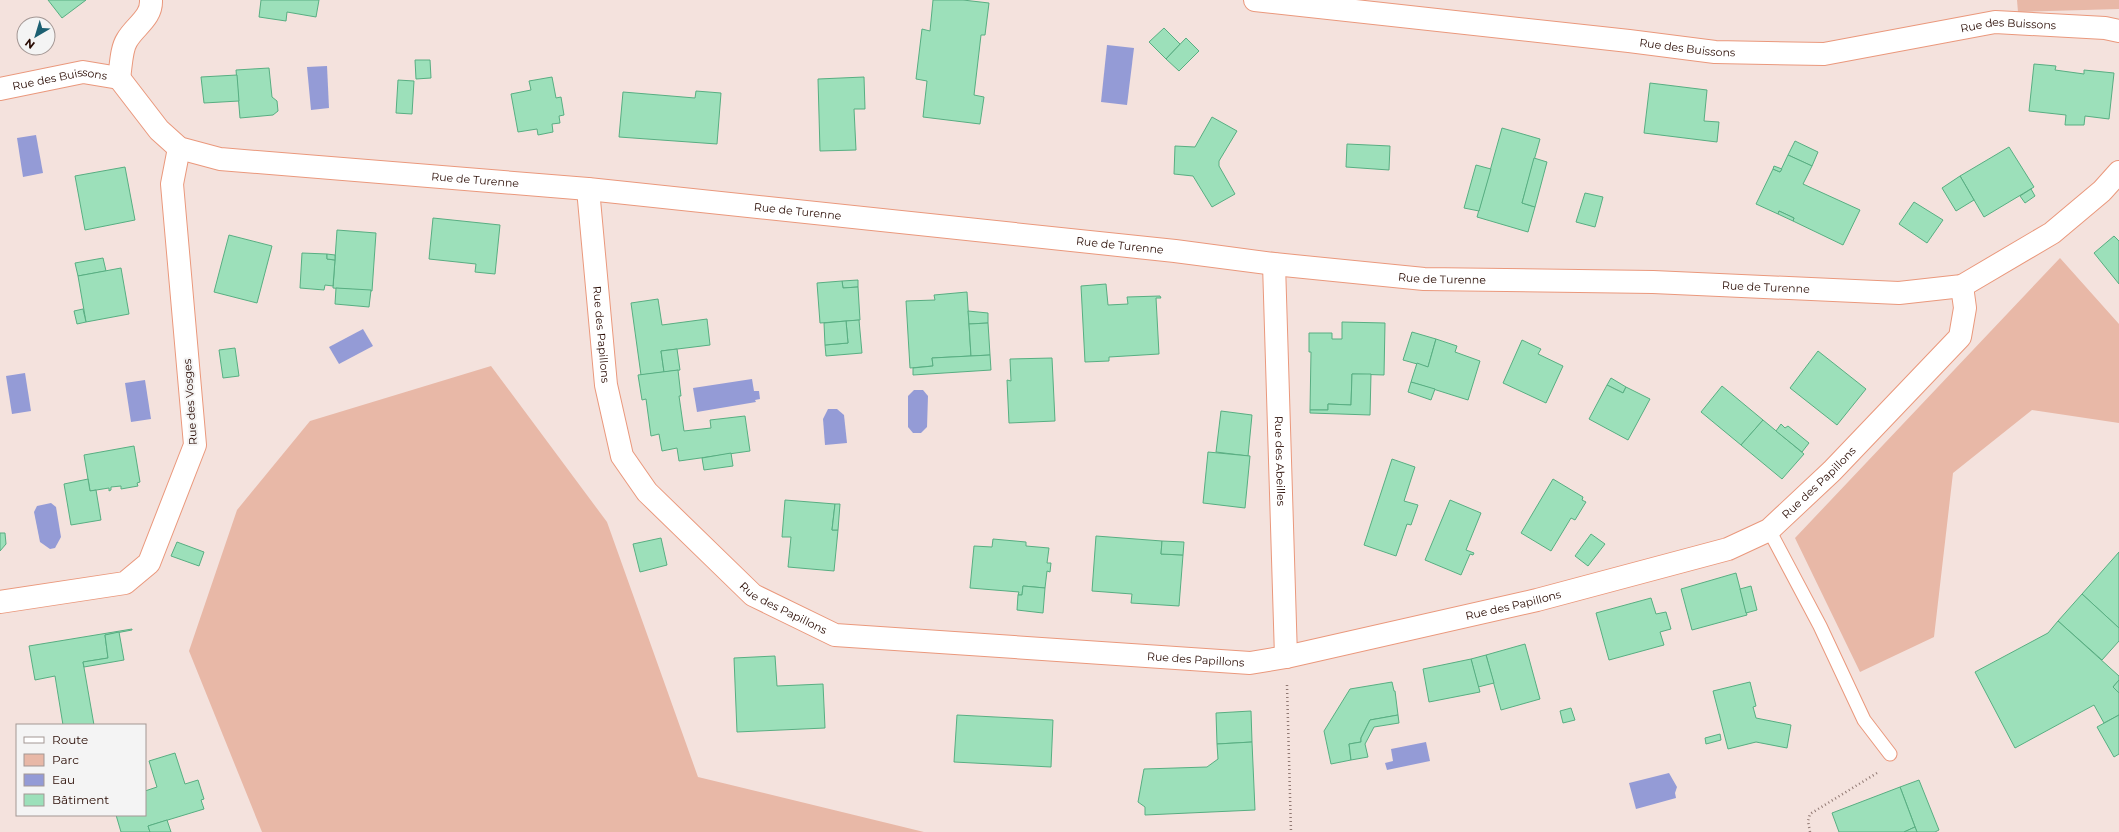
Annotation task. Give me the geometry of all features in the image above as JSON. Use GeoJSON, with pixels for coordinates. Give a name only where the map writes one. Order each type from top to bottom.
{"type":"FeatureCollection","features":[{"type":"Feature","properties":{"kind":"street"},"geometry":{"type":"LineString","coordinates":[[119,78],[126,41],[143,22],[149,12],[152,0]]}},
{"type":"Feature","properties":{"kind":"street","name":"Rue des Buissons"},"geometry":{"type":"LineString","coordinates":[[1255,0],[1622,40],[1715,52],[1824,54],[1995,22],[2105,28],[2119,31]]}},
{"type":"Feature","properties":{"kind":"street","name":"Rue des Buissons"},"geometry":{"type":"LineString","coordinates":[[0,89],[83,72],[119,78]]}},
{"type":"Feature","properties":{"kind":"street","name":"Rue de Turenne"},"geometry":{"type":"LineString","coordinates":[[119,78],[158,130],[178,148],[220,159],[588,189],[1424,279],[1653,282],[1899,293],[1962,286],[2052,233],[2102,191],[2119,172]]}},
{"type":"Feature","properties":{"kind":"street","name":"Rue des Vosges"},"geometry":{"type":"LineString","coordinates":[[0,602],[125,583],[149,563],[195,445],[172,184],[178,148]]}},
{"type":"Feature","properties":{"kind":"street","name":"Rue des Papillons"},"geometry":{"type":"LineString","coordinates":[[588,189],[606,385],[622,456],[647,492],[753,594],[835,635],[1250,663],[1286,657],[1545,598],[1728,549],[1769,530],[1832,471],[1960,337],[1965,308],[1962,286]]}},
{"type":"Feature","properties":{"kind":"street","name":"Rue des Abeilles"},"geometry":{"type":"LineString","coordinates":[[1274,264],[1286,657]]}},
{"type":"Feature","properties":{"kind":"lane"},"geometry":{"type":"LineString","coordinates":[[1769,530],[1836,658],[1864,720],[1890,754]]}},
{"type":"Feature","properties":{"kind":"path"},"geometry":{"type":"LineString","coordinates":[[1286,657],[1291,832]]}},
{"type":"Feature","properties":{"kind":"path"},"geometry":{"type":"LineString","coordinates":[[1810,832],[1808,822],[1810,814],[1829,801],[1875,775]]}},
{"type":"Feature","properties":{"kind":"green space"},"geometry":{"type":"Polygon","coordinates":[[[2017,0],[2119,0],[2119,9],[2018,12],[2017,0]]]}},
{"type":"Feature","properties":{"kind":"green space"},"geometry":{"type":"Polygon","coordinates":[[[2060,258],[2119,324],[2119,423],[2032,410],[1953,473],[1934,637],[1860,672],[1795,538],[2060,258]]]}},
{"type":"Feature","properties":{"kind":"green space"},"geometry":{"type":"Polygon","coordinates":[[[491,366],[607,522],[698,777],[924,832],[262,832],[189,651],[237,510],[310,421],[491,366]]]}},
{"type":"Feature","properties":{"kind":"water"},"geometry":{"type":"Polygon","coordinates":[[[1107,45],[1134,48],[1127,105],[1101,102],[1107,45]]]}},
{"type":"Feature","properties":{"kind":"water"},"geometry":{"type":"Polygon","coordinates":[[[327,66],[329,108],[311,110],[307,67],[327,66]]]}},
{"type":"Feature","properties":{"kind":"water"},"geometry":{"type":"Polygon","coordinates":[[[36,135],[43,173],[23,177],[17,138],[36,135]]]}},
{"type":"Feature","properties":{"kind":"water"},"geometry":{"type":"Polygon","coordinates":[[[363,329],[373,346],[339,364],[329,347],[363,329]]]}},
{"type":"Feature","properties":{"kind":"water"},"geometry":{"type":"Polygon","coordinates":[[[25,373],[31,411],[12,414],[6,376],[25,373]]]}},
{"type":"Feature","properties":{"kind":"water"},"geometry":{"type":"Polygon","coordinates":[[[752,379],[754,391],[759,391],[760,399],[755,400],[756,402],[697,412],[693,388],[752,379]]]}},
{"type":"Feature","properties":{"kind":"water"},"geometry":{"type":"Polygon","coordinates":[[[145,380],[151,419],[131,422],[125,383],[145,380]]]}},
{"type":"Feature","properties":{"kind":"water"},"geometry":{"type":"Polygon","coordinates":[[[914,390],[923,390],[928,396],[927,427],[921,433],[913,433],[908,427],[908,396],[914,390]]]}},
{"type":"Feature","properties":{"kind":"water"},"geometry":{"type":"Polygon","coordinates":[[[828,409],[837,409],[844,415],[847,443],[825,445],[823,419],[828,409]]]}},
{"type":"Feature","properties":{"kind":"water"},"geometry":{"type":"Polygon","coordinates":[[[51,503],[56,507],[61,537],[55,548],[50,549],[40,542],[34,512],[37,506],[51,503]]]}},
{"type":"Feature","properties":{"kind":"water"},"geometry":{"type":"Polygon","coordinates":[[[1426,742],[1430,761],[1387,770],[1385,763],[1393,761],[1391,749],[1426,742]]]}},
{"type":"Feature","properties":{"kind":"water"},"geometry":{"type":"Polygon","coordinates":[[[1669,773],[1677,787],[1675,793],[1676,798],[1636,809],[1629,783],[1669,773]]]}},
{"type":"Feature","properties":{"kind":"building"},"geometry":{"type":"Polygon","coordinates":[[[48,0],[86,0],[62,18],[48,0]]]}},
{"type":"Feature","properties":{"kind":"building"},"geometry":{"type":"Polygon","coordinates":[[[261,0],[319,0],[316,17],[287,12],[286,21],[259,17],[261,0]]]}},
{"type":"Feature","properties":{"kind":"building"},"geometry":{"type":"Polygon","coordinates":[[[933,0],[963,0],[989,3],[985,35],[981,35],[974,95],[984,97],[980,124],[923,117],[927,81],[916,79],[922,29],[930,31],[933,0]]]}},
{"type":"Feature","properties":{"kind":"building"},"geometry":{"type":"Polygon","coordinates":[[[1164,28],[1180,44],[1166,59],[1149,42],[1164,28]]]}},
{"type":"Feature","properties":{"kind":"building"},"geometry":{"type":"Polygon","coordinates":[[[1186,38],[1199,51],[1179,71],[1166,59],[1186,38]]]}},
{"type":"Feature","properties":{"kind":"building"},"geometry":{"type":"Polygon","coordinates":[[[415,60],[430,60],[431,78],[416,79],[415,60]]]}},
{"type":"Feature","properties":{"kind":"building"},"geometry":{"type":"Polygon","coordinates":[[[2034,64],[2056,66],[2055,70],[2084,74],[2084,70],[2114,73],[2109,119],[2085,116],[2084,125],[2065,125],[2066,115],[2029,111],[2034,64]]]}},
{"type":"Feature","properties":{"kind":"building"},"geometry":{"type":"Polygon","coordinates":[[[269,68],[272,97],[277,101],[278,111],[273,115],[240,118],[236,70],[269,68]]]}},
{"type":"Feature","properties":{"kind":"building"},"geometry":{"type":"Polygon","coordinates":[[[237,75],[239,101],[204,103],[201,77],[237,75]]]}},
{"type":"Feature","properties":{"kind":"building"},"geometry":{"type":"Polygon","coordinates":[[[552,77],[556,98],[561,97],[564,115],[559,116],[560,123],[552,124],[553,132],[538,135],[537,129],[518,132],[511,94],[531,90],[529,81],[552,77]]]}},
{"type":"Feature","properties":{"kind":"building"},"geometry":{"type":"Polygon","coordinates":[[[864,77],[865,109],[854,109],[856,150],[820,151],[818,79],[864,77]]]}},
{"type":"Feature","properties":{"kind":"building"},"geometry":{"type":"Polygon","coordinates":[[[398,80],[414,81],[412,114],[396,113],[398,80]]]}},
{"type":"Feature","properties":{"kind":"building"},"geometry":{"type":"Polygon","coordinates":[[[1650,83],[1707,90],[1704,121],[1719,122],[1717,142],[1644,133],[1650,83]]]}},
{"type":"Feature","properties":{"kind":"building"},"geometry":{"type":"Polygon","coordinates":[[[696,91],[721,93],[717,144],[619,137],[623,92],[695,98],[696,91]]]}},
{"type":"Feature","properties":{"kind":"building"},"geometry":{"type":"Polygon","coordinates":[[[1212,117],[1237,131],[1219,161],[1219,166],[1235,194],[1212,207],[1193,176],[1174,174],[1175,146],[1195,147],[1212,117]]]}},
{"type":"Feature","properties":{"kind":"building"},"geometry":{"type":"Polygon","coordinates":[[[1502,128],[1540,139],[1522,203],[1535,207],[1528,232],[1477,217],[1502,128]]]}},
{"type":"Feature","properties":{"kind":"building"},"geometry":{"type":"Polygon","coordinates":[[[1795,141],[1818,152],[1812,166],[1788,155],[1795,141]]]}},
{"type":"Feature","properties":{"kind":"building"},"geometry":{"type":"Polygon","coordinates":[[[1347,144],[1390,146],[1389,170],[1346,167],[1347,144]]]}},
{"type":"Feature","properties":{"kind":"building"},"geometry":{"type":"Polygon","coordinates":[[[2009,147],[2034,187],[1984,217],[1960,176],[2009,147]]]}},
{"type":"Feature","properties":{"kind":"building"},"geometry":{"type":"Polygon","coordinates":[[[1788,155],[1812,166],[1803,184],[1860,210],[1843,245],[1793,221],[1794,218],[1779,211],[1778,214],[1756,204],[1773,169],[1780,172],[1788,155]]]}},
{"type":"Feature","properties":{"kind":"building"},"geometry":{"type":"Polygon","coordinates":[[[1534,158],[1547,162],[1535,207],[1522,203],[1534,158]]]}},
{"type":"Feature","properties":{"kind":"building"},"geometry":{"type":"Polygon","coordinates":[[[1476,165],[1491,169],[1479,211],[1464,208],[1476,165]]]}},
{"type":"Feature","properties":{"kind":"building"},"geometry":{"type":"Polygon","coordinates":[[[1774,166],[1782,169],[1780,172],[1773,169],[1774,166]]]}},
{"type":"Feature","properties":{"kind":"building"},"geometry":{"type":"Polygon","coordinates":[[[125,167],[135,220],[85,230],[75,176],[125,167]]]}},
{"type":"Feature","properties":{"kind":"building"},"geometry":{"type":"Polygon","coordinates":[[[1960,176],[1974,200],[1956,211],[1942,188],[1960,176]]]}},
{"type":"Feature","properties":{"kind":"building"},"geometry":{"type":"Polygon","coordinates":[[[2031,189],[2035,196],[2025,203],[2020,196],[2031,189]]]}},
{"type":"Feature","properties":{"kind":"building"},"geometry":{"type":"Polygon","coordinates":[[[1585,193],[1603,197],[1595,227],[1576,222],[1585,193]]]}},
{"type":"Feature","properties":{"kind":"building"},"geometry":{"type":"Polygon","coordinates":[[[1914,202],[1943,220],[1927,243],[1899,224],[1914,202]]]}},
{"type":"Feature","properties":{"kind":"building"},"geometry":{"type":"Polygon","coordinates":[[[1779,211],[1794,218],[1793,221],[1778,214],[1779,211]]]}},
{"type":"Feature","properties":{"kind":"building"},"geometry":{"type":"Polygon","coordinates":[[[433,218],[500,225],[495,274],[475,272],[476,264],[429,259],[433,218]]]}},
{"type":"Feature","properties":{"kind":"building"},"geometry":{"type":"Polygon","coordinates":[[[337,230],[376,233],[372,291],[333,288],[337,230]]]}},
{"type":"Feature","properties":{"kind":"building"},"geometry":{"type":"Polygon","coordinates":[[[229,235],[272,246],[257,303],[214,292],[229,235]]]}},
{"type":"Feature","properties":{"kind":"building"},"geometry":{"type":"Polygon","coordinates":[[[2114,236],[2119,241],[2119,284],[2094,253],[2114,236]]]}},
{"type":"Feature","properties":{"kind":"building"},"geometry":{"type":"Polygon","coordinates":[[[302,253],[327,254],[327,259],[335,260],[333,286],[325,285],[324,290],[300,288],[302,253]]]}},
{"type":"Feature","properties":{"kind":"building"},"geometry":{"type":"Polygon","coordinates":[[[327,254],[335,255],[335,260],[327,259],[327,254]]]}},
{"type":"Feature","properties":{"kind":"building"},"geometry":{"type":"Polygon","coordinates":[[[103,258],[106,271],[78,276],[75,263],[103,258]]]}},
{"type":"Feature","properties":{"kind":"building"},"geometry":{"type":"Polygon","coordinates":[[[121,268],[129,314],[86,322],[78,276],[121,268]]]}},
{"type":"Feature","properties":{"kind":"building"},"geometry":{"type":"Polygon","coordinates":[[[858,280],[858,287],[843,288],[842,281],[858,280]]]}},
{"type":"Feature","properties":{"kind":"building"},"geometry":{"type":"Polygon","coordinates":[[[842,281],[843,288],[858,287],[860,320],[820,323],[817,283],[842,281]]]}},
{"type":"Feature","properties":{"kind":"building"},"geometry":{"type":"Polygon","coordinates":[[[1106,284],[1108,305],[1128,304],[1127,297],[1160,296],[1161,298],[1156,298],[1159,354],[1109,357],[1109,361],[1085,362],[1081,286],[1106,284]]]}},
{"type":"Feature","properties":{"kind":"building"},"geometry":{"type":"Polygon","coordinates":[[[336,288],[371,290],[369,307],[335,304],[336,288]]]}},
{"type":"Feature","properties":{"kind":"building"},"geometry":{"type":"Polygon","coordinates":[[[967,292],[971,356],[932,358],[933,366],[910,368],[906,301],[935,300],[934,295],[967,292]]]}},
{"type":"Feature","properties":{"kind":"building"},"geometry":{"type":"Polygon","coordinates":[[[658,299],[662,325],[707,319],[710,345],[661,351],[664,372],[641,375],[631,303],[658,299]]]}},
{"type":"Feature","properties":{"kind":"building"},"geometry":{"type":"Polygon","coordinates":[[[83,309],[86,322],[77,324],[74,311],[83,309]]]}},
{"type":"Feature","properties":{"kind":"building"},"geometry":{"type":"Polygon","coordinates":[[[968,311],[988,313],[988,323],[969,324],[968,311]]]}},
{"type":"Feature","properties":{"kind":"building"},"geometry":{"type":"Polygon","coordinates":[[[859,320],[862,353],[826,356],[825,345],[848,343],[846,321],[859,320]]]}},
{"type":"Feature","properties":{"kind":"building"},"geometry":{"type":"Polygon","coordinates":[[[846,321],[848,343],[825,345],[824,323],[846,321]]]}},
{"type":"Feature","properties":{"kind":"building"},"geometry":{"type":"Polygon","coordinates":[[[1342,322],[1385,323],[1384,375],[1352,374],[1351,405],[1328,404],[1328,410],[1310,410],[1311,352],[1309,352],[1309,333],[1332,333],[1332,339],[1342,339],[1342,322]]]}},
{"type":"Feature","properties":{"kind":"building"},"geometry":{"type":"Polygon","coordinates":[[[988,323],[990,355],[971,356],[969,324],[988,323]]]}},
{"type":"Feature","properties":{"kind":"building"},"geometry":{"type":"Polygon","coordinates":[[[1412,332],[1436,339],[1428,367],[1403,360],[1412,332]]]}},
{"type":"Feature","properties":{"kind":"building"},"geometry":{"type":"Polygon","coordinates":[[[1436,339],[1457,346],[1455,352],[1480,361],[1468,400],[1411,382],[1417,363],[1428,367],[1436,339]]]}},
{"type":"Feature","properties":{"kind":"building"},"geometry":{"type":"Polygon","coordinates":[[[1522,340],[1541,349],[1538,354],[1563,366],[1546,403],[1503,383],[1522,340]]]}},
{"type":"Feature","properties":{"kind":"building"},"geometry":{"type":"Polygon","coordinates":[[[235,348],[239,376],[223,378],[219,350],[235,348]]]}},
{"type":"Feature","properties":{"kind":"building"},"geometry":{"type":"Polygon","coordinates":[[[677,349],[680,370],[664,372],[661,351],[677,349]]]}},
{"type":"Feature","properties":{"kind":"building"},"geometry":{"type":"Polygon","coordinates":[[[1818,351],[1866,389],[1837,425],[1790,388],[1818,351]]]}},
{"type":"Feature","properties":{"kind":"building"},"geometry":{"type":"Polygon","coordinates":[[[990,355],[991,370],[913,375],[913,368],[933,366],[932,358],[990,355]]]}},
{"type":"Feature","properties":{"kind":"building"},"geometry":{"type":"Polygon","coordinates":[[[1052,358],[1055,421],[1009,423],[1007,380],[1011,381],[1010,359],[1052,358]]]}},
{"type":"Feature","properties":{"kind":"building"},"geometry":{"type":"Polygon","coordinates":[[[678,370],[681,396],[679,396],[684,431],[711,428],[710,420],[745,416],[750,451],[679,461],[677,448],[662,451],[659,434],[651,436],[646,399],[642,400],[638,375],[678,370]]]}},
{"type":"Feature","properties":{"kind":"building"},"geometry":{"type":"Polygon","coordinates":[[[1352,374],[1371,374],[1370,415],[1310,413],[1310,410],[1328,410],[1328,404],[1351,405],[1352,374]]]}},
{"type":"Feature","properties":{"kind":"building"},"geometry":{"type":"Polygon","coordinates":[[[1611,378],[1626,387],[1623,393],[1607,385],[1611,378]]]}},
{"type":"Feature","properties":{"kind":"building"},"geometry":{"type":"Polygon","coordinates":[[[1411,382],[1435,389],[1431,400],[1408,392],[1411,382]]]}},
{"type":"Feature","properties":{"kind":"building"},"geometry":{"type":"Polygon","coordinates":[[[1607,385],[1623,393],[1626,387],[1650,399],[1628,440],[1589,419],[1607,385]]]}},
{"type":"Feature","properties":{"kind":"building"},"geometry":{"type":"Polygon","coordinates":[[[1722,386],[1763,420],[1741,445],[1701,412],[1722,386]]]}},
{"type":"Feature","properties":{"kind":"building"},"geometry":{"type":"Polygon","coordinates":[[[1221,411],[1252,415],[1248,456],[1216,452],[1221,411]]]}},
{"type":"Feature","properties":{"kind":"building"},"geometry":{"type":"Polygon","coordinates":[[[1763,420],[1804,454],[1782,479],[1741,445],[1763,420]]]}},
{"type":"Feature","properties":{"kind":"building"},"geometry":{"type":"Polygon","coordinates":[[[1781,424],[1785,428],[1788,426],[1809,443],[1802,452],[1776,431],[1781,424]]]}},
{"type":"Feature","properties":{"kind":"building"},"geometry":{"type":"Polygon","coordinates":[[[134,446],[140,482],[137,483],[138,486],[121,489],[121,486],[111,487],[111,490],[109,491],[109,488],[90,491],[84,455],[134,446]]]}},
{"type":"Feature","properties":{"kind":"building"},"geometry":{"type":"Polygon","coordinates":[[[1208,452],[1250,456],[1245,508],[1203,503],[1208,452]]]}},
{"type":"Feature","properties":{"kind":"building"},"geometry":{"type":"Polygon","coordinates":[[[731,453],[733,466],[704,470],[702,458],[731,453]]]}},
{"type":"Feature","properties":{"kind":"building"},"geometry":{"type":"Polygon","coordinates":[[[1392,459],[1415,467],[1404,501],[1418,505],[1411,525],[1407,524],[1396,556],[1364,545],[1392,459]]]}},
{"type":"Feature","properties":{"kind":"building"},"geometry":{"type":"Polygon","coordinates":[[[88,479],[90,491],[96,490],[101,520],[71,525],[64,484],[88,479]]]}},
{"type":"Feature","properties":{"kind":"building"},"geometry":{"type":"Polygon","coordinates":[[[1553,479],[1583,497],[1582,500],[1586,502],[1575,520],[1571,518],[1551,551],[1521,533],[1553,479]]]}},
{"type":"Feature","properties":{"kind":"building"},"geometry":{"type":"Polygon","coordinates":[[[785,500],[835,504],[832,530],[838,530],[834,571],[788,567],[791,537],[782,537],[785,500]]]}},
{"type":"Feature","properties":{"kind":"building"},"geometry":{"type":"Polygon","coordinates":[[[1450,500],[1481,513],[1466,550],[1474,553],[1473,555],[1470,554],[1461,575],[1425,560],[1450,500]]]}},
{"type":"Feature","properties":{"kind":"building"},"geometry":{"type":"Polygon","coordinates":[[[835,504],[840,504],[838,530],[832,530],[835,504]]]}},
{"type":"Feature","properties":{"kind":"building"},"geometry":{"type":"Polygon","coordinates":[[[0,533],[5,533],[6,544],[0,551],[0,533]]]}},
{"type":"Feature","properties":{"kind":"building"},"geometry":{"type":"Polygon","coordinates":[[[1591,534],[1605,544],[1588,566],[1575,556],[1591,534]]]}},
{"type":"Feature","properties":{"kind":"building"},"geometry":{"type":"Polygon","coordinates":[[[1096,536],[1162,541],[1161,554],[1183,555],[1179,606],[1131,603],[1132,594],[1092,591],[1096,536]]]}},
{"type":"Feature","properties":{"kind":"building"},"geometry":{"type":"Polygon","coordinates":[[[661,538],[667,565],[640,572],[633,544],[661,538]]]}},
{"type":"Feature","properties":{"kind":"building"},"geometry":{"type":"Polygon","coordinates":[[[993,539],[1026,542],[1026,546],[1049,548],[1047,563],[1051,563],[1050,572],[1047,571],[1045,588],[1023,586],[1022,595],[1018,595],[1019,592],[970,588],[974,546],[992,547],[993,539]]]}},
{"type":"Feature","properties":{"kind":"building"},"geometry":{"type":"Polygon","coordinates":[[[1162,541],[1184,542],[1183,555],[1161,554],[1162,541]]]}},
{"type":"Feature","properties":{"kind":"building"},"geometry":{"type":"Polygon","coordinates":[[[177,542],[204,552],[199,566],[171,556],[177,542]]]}},
{"type":"Feature","properties":{"kind":"building"},"geometry":{"type":"Polygon","coordinates":[[[2119,552],[2119,628],[2082,594],[2119,552]]]}},
{"type":"Feature","properties":{"kind":"building"},"geometry":{"type":"Polygon","coordinates":[[[1736,573],[1747,615],[1692,630],[1681,589],[1736,573]]]}},
{"type":"Feature","properties":{"kind":"building"},"geometry":{"type":"Polygon","coordinates":[[[1023,586],[1045,588],[1043,613],[1017,610],[1018,595],[1022,595],[1023,586]]]}},
{"type":"Feature","properties":{"kind":"building"},"geometry":{"type":"Polygon","coordinates":[[[1751,586],[1757,610],[1746,613],[1740,589],[1751,586]]]}},
{"type":"Feature","properties":{"kind":"building"},"geometry":{"type":"Polygon","coordinates":[[[2082,594],[2119,628],[2119,641],[2102,660],[2058,621],[2082,594]]]}},
{"type":"Feature","properties":{"kind":"building"},"geometry":{"type":"Polygon","coordinates":[[[1651,598],[1656,614],[1666,612],[1671,629],[1660,632],[1664,645],[1609,660],[1596,613],[1651,598]]]}},
{"type":"Feature","properties":{"kind":"building"},"geometry":{"type":"Polygon","coordinates":[[[2058,621],[2119,676],[2119,680],[2113,687],[2119,693],[2119,715],[2104,723],[2094,705],[2015,748],[1975,672],[2048,633],[2058,621]]]}},
{"type":"Feature","properties":{"kind":"building"},"geometry":{"type":"Polygon","coordinates":[[[132,629],[105,635],[108,658],[83,662],[94,724],[63,724],[55,676],[35,680],[29,646],[132,629]]]}},
{"type":"Feature","properties":{"kind":"building"},"geometry":{"type":"Polygon","coordinates":[[[119,632],[124,660],[84,667],[83,662],[108,658],[105,635],[119,632]]]}},
{"type":"Feature","properties":{"kind":"building"},"geometry":{"type":"Polygon","coordinates":[[[1525,644],[1540,699],[1501,710],[1486,655],[1525,644]]]}},
{"type":"Feature","properties":{"kind":"building"},"geometry":{"type":"Polygon","coordinates":[[[1486,655],[1494,683],[1478,687],[1471,659],[1486,655]]]}},
{"type":"Feature","properties":{"kind":"building"},"geometry":{"type":"Polygon","coordinates":[[[775,656],[777,686],[823,684],[825,728],[737,732],[734,658],[775,656]]]}},
{"type":"Feature","properties":{"kind":"building"},"geometry":{"type":"Polygon","coordinates":[[[1471,659],[1480,692],[1429,702],[1423,669],[1471,659]]]}},
{"type":"Feature","properties":{"kind":"building"},"geometry":{"type":"Polygon","coordinates":[[[2119,680],[2119,693],[2113,687],[2119,680]]]}},
{"type":"Feature","properties":{"kind":"building"},"geometry":{"type":"Polygon","coordinates":[[[1392,682],[1395,691],[1398,715],[1370,720],[1361,738],[1361,742],[1349,744],[1351,760],[1331,764],[1324,731],[1350,689],[1392,682]]]}},
{"type":"Feature","properties":{"kind":"building"},"geometry":{"type":"Polygon","coordinates":[[[1750,682],[1756,706],[1753,707],[1756,718],[1791,725],[1787,748],[1756,742],[1728,749],[1713,691],[1750,682]]]}},
{"type":"Feature","properties":{"kind":"building"},"geometry":{"type":"Polygon","coordinates":[[[1571,708],[1575,720],[1563,723],[1560,711],[1571,708]]]}},
{"type":"Feature","properties":{"kind":"building"},"geometry":{"type":"Polygon","coordinates":[[[1251,711],[1252,742],[1217,744],[1216,713],[1251,711]]]}},
{"type":"Feature","properties":{"kind":"building"},"geometry":{"type":"Polygon","coordinates":[[[957,715],[1053,720],[1051,767],[954,762],[957,715]]]}},
{"type":"Feature","properties":{"kind":"building"},"geometry":{"type":"Polygon","coordinates":[[[1398,715],[1399,723],[1374,727],[1365,744],[1368,757],[1351,760],[1349,744],[1361,742],[1361,738],[1370,720],[1398,715]]]}},
{"type":"Feature","properties":{"kind":"building"},"geometry":{"type":"Polygon","coordinates":[[[2119,715],[2119,754],[2114,757],[2097,727],[2119,715]]]}},
{"type":"Feature","properties":{"kind":"building"},"geometry":{"type":"Polygon","coordinates":[[[1720,734],[1721,740],[1706,744],[1705,738],[1720,734]]]}},
{"type":"Feature","properties":{"kind":"building"},"geometry":{"type":"Polygon","coordinates":[[[1252,742],[1255,810],[1145,815],[1145,807],[1138,802],[1144,769],[1207,767],[1218,759],[1217,744],[1252,742]]]}},
{"type":"Feature","properties":{"kind":"building"},"geometry":{"type":"Polygon","coordinates":[[[175,753],[185,784],[198,780],[204,799],[201,800],[204,809],[148,826],[150,832],[121,832],[116,816],[146,816],[146,791],[157,787],[149,761],[175,753]]]}},
{"type":"Feature","properties":{"kind":"building"},"geometry":{"type":"Polygon","coordinates":[[[1919,780],[1939,830],[1935,832],[1917,832],[1900,787],[1919,780]]]}},
{"type":"Feature","properties":{"kind":"building"},"geometry":{"type":"Polygon","coordinates":[[[1900,787],[1915,827],[1904,832],[1839,832],[1832,813],[1900,787]]]}},
{"type":"Feature","properties":{"kind":"building"},"geometry":{"type":"Polygon","coordinates":[[[167,820],[171,832],[150,832],[148,826],[167,820]]]}},
{"type":"Feature","properties":{"kind":"building"},"geometry":{"type":"Polygon","coordinates":[[[1915,827],[1917,832],[1904,832],[1915,827]]]}}]}
